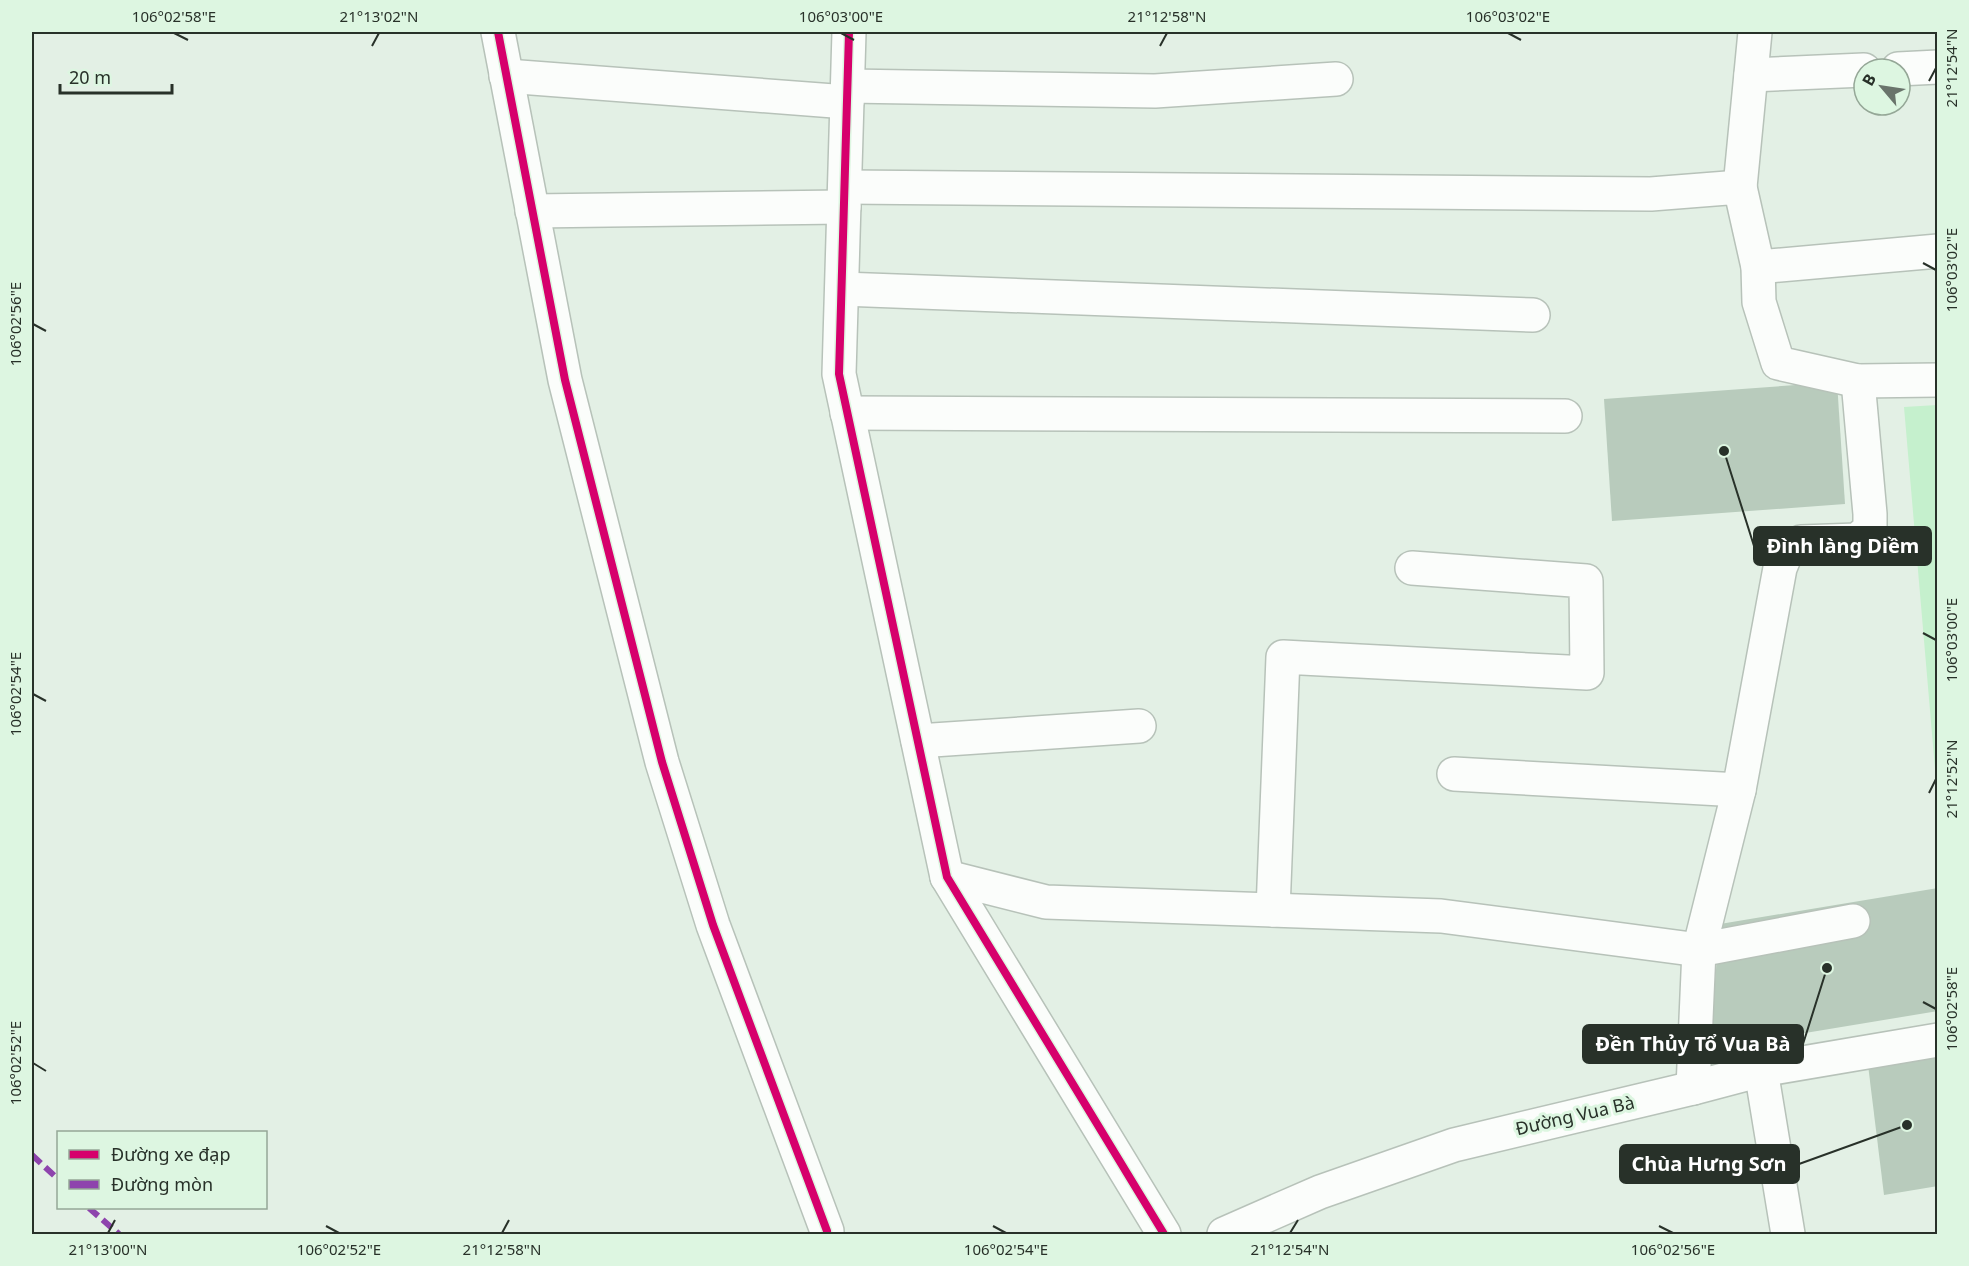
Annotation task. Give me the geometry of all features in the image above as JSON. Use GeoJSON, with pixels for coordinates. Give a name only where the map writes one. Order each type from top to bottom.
{"type":"FeatureCollection","features":[{"type":"Feature","properties":{"kind":"street"},"geometry":{"type":"LineString","coordinates":[[498,32],[565,380],[662,762],[713,925],[827,1231]]}},
{"type":"Feature","properties":{"kind":"street"},"geometry":{"type":"LineString","coordinates":[[849,32],[839,374],[947,877],[1164,1234]]}},
{"type":"Feature","properties":{"kind":"street"},"geometry":{"type":"LineString","coordinates":[[1755,32],[1740,187],[1758,267],[1760,302],[1778,363],[1858,381],[1938,380]]}},
{"type":"Feature","properties":{"kind":"street"},"geometry":{"type":"LineString","coordinates":[[1912,69],[1938,68]]}},
{"type":"Feature","properties":{"kind":"street"},"geometry":{"type":"LineString","coordinates":[[1751,75],[1852,71]]}},
{"type":"Feature","properties":{"kind":"street"},"geometry":{"type":"LineString","coordinates":[[506,76],[848,94],[1155,91],[1336,79]]}},
{"type":"Feature","properties":{"kind":"street"},"geometry":{"type":"LineString","coordinates":[[532,211],[844,197],[1639,194],[1740,187]]}},
{"type":"Feature","properties":{"kind":"street"},"geometry":{"type":"LineString","coordinates":[[1758,267],[1938,252]]}},
{"type":"Feature","properties":{"kind":"street"},"geometry":{"type":"LineString","coordinates":[[842,289],[1533,315]]}},
{"type":"Feature","properties":{"kind":"street"},"geometry":{"type":"LineString","coordinates":[[1693,1088],[1699,950],[1739,790],[1780,568],[1787,551],[1801,542],[1857,540],[1870,529],[1858,381]]}},
{"type":"Feature","properties":{"kind":"street"},"geometry":{"type":"LineString","coordinates":[[847,413],[1565,416]]}},
{"type":"Feature","properties":{"kind":"street"},"geometry":{"type":"LineString","coordinates":[[1273,910],[1283,657],[1587,673],[1586,581],[1412,568]]}},
{"type":"Feature","properties":{"kind":"street"},"geometry":{"type":"LineString","coordinates":[[918,741],[1139,726]]}},
{"type":"Feature","properties":{"kind":"street"},"geometry":{"type":"LineString","coordinates":[[1454,774],[1739,790]]}},
{"type":"Feature","properties":{"kind":"street"},"geometry":{"type":"LineString","coordinates":[[947,877],[1046,902],[1441,916],[1699,950],[1853,921]]}},
{"type":"Feature","properties":{"kind":"street","name":"Đường Vua Bà"},"geometry":{"type":"LineString","coordinates":[[1224,1234],[1320,1192],[1454,1145],[1761,1070],[1938,1040]]}},
{"type":"Feature","properties":{"kind":"street"},"geometry":{"type":"LineString","coordinates":[[1761,1070],[1788,1234]]}},
{"type":"Feature","properties":{"kind":"green space"},"geometry":{"type":"Polygon","coordinates":[[[1938,405],[1937,792],[1904,407],[1938,405]]]}},
{"type":"Feature","properties":{"kind":"building"},"geometry":{"type":"Polygon","coordinates":[[[1837,382],[1845,504],[1612,521],[1604,399],[1837,382]]]}},
{"type":"Feature","properties":{"kind":"building"},"geometry":{"type":"Polygon","coordinates":[[[1938,888],[1938,1011],[1709,1049],[1720,924],[1938,888]]]}},
{"type":"Feature","properties":{"kind":"building"},"geometry":{"type":"Polygon","coordinates":[[[1938,1053],[1938,1186],[1884,1195],[1868,1065],[1938,1053]]]}},
{"type":"Feature","properties":{"kind":"marked path"},"geometry":{"type":"LineString","coordinates":[[32,1155],[57,1178]]}},
{"type":"Feature","properties":{"kind":"marked path"},"geometry":{"type":"LineString","coordinates":[[90,1209],[119,1234]]}},
{"type":"Feature","properties":{"kind":"cycle path"},"geometry":{"type":"LineString","coordinates":[[498,32],[565,380],[662,762],[713,925],[827,1231]]}},
{"type":"Feature","properties":{"kind":"cycle path"},"geometry":{"type":"LineString","coordinates":[[849,32],[839,374],[947,877],[1164,1234]]}},
{"type":"Feature","properties":{"kind":"place","name":"Đình làng Diềm"},"geometry":{"type":"Point","coordinates":[1724,451]}},
{"type":"Feature","properties":{"kind":"place","name":"Đền Thủy Tổ Vua Bà"},"geometry":{"type":"Point","coordinates":[1827,968]}},
{"type":"Feature","properties":{"kind":"place","name":"Chùa Hưng Sơn"},"geometry":{"type":"Point","coordinates":[1907,1125]}}]}
